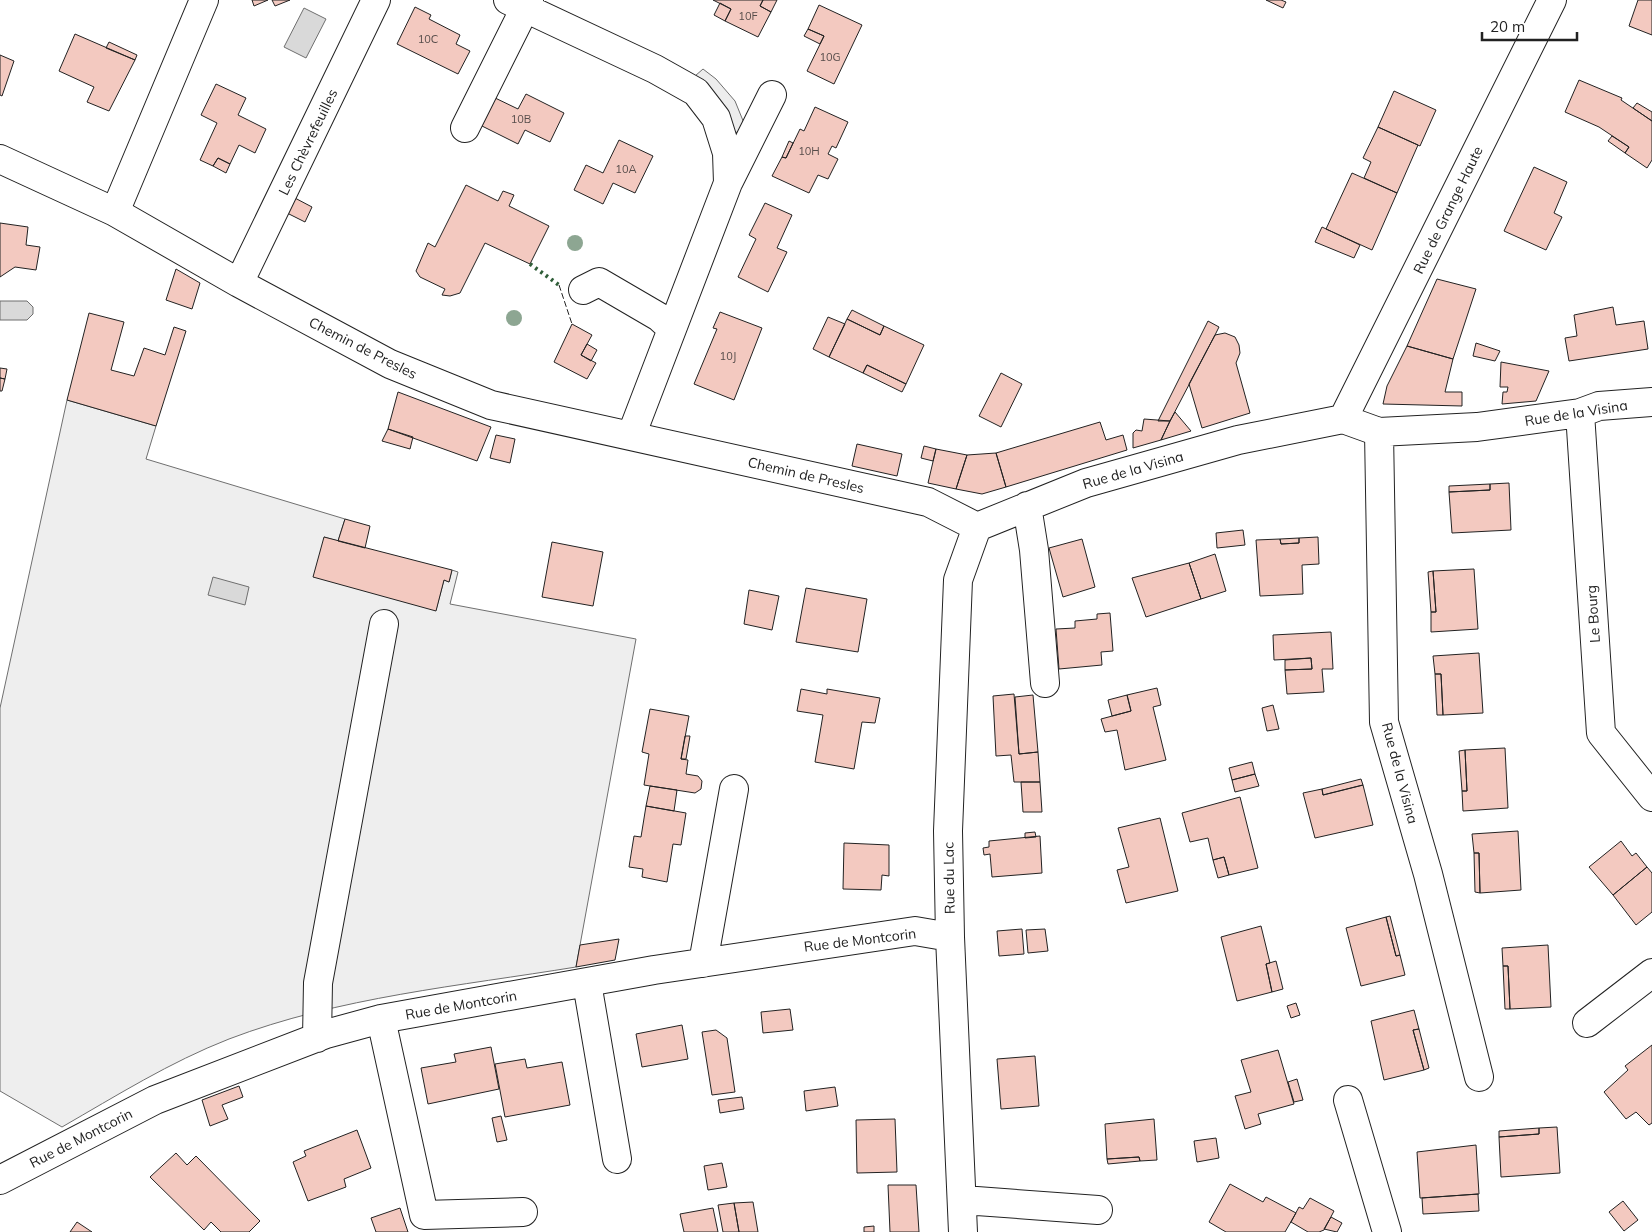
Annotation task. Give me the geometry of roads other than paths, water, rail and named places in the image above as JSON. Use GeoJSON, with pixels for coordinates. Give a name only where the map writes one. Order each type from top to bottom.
{"type":"FeatureCollection","features":[{"type":"Feature","properties":{"kind":"street"},"geometry":{"type":"LineString","coordinates":[[115,212],[204,0]]}},
{"type":"Feature","properties":{"kind":"street","name":"Les Chèvrefeuilles"},"geometry":{"type":"LineString","coordinates":[[239,283],[376,0]]}},
{"type":"Feature","properties":{"kind":"street","name":"Rue de Grange Haute"},"geometry":{"type":"LineString","coordinates":[[1344,419],[1552,0]]}},
{"type":"Feature","properties":{"kind":"street"},"geometry":{"type":"LineString","coordinates":[[465,128],[521,3],[655,69],[696,92],[716,118],[727,153],[728,182]]}},
{"type":"Feature","properties":{"kind":"street"},"geometry":{"type":"LineString","coordinates":[[631,436],[728,182],[772,95]]}},
{"type":"Feature","properties":{"kind":"street","name":"Chemin de Presles"},"geometry":{"type":"LineString","coordinates":[[0,160],[115,212],[239,283],[390,364],[491,405],[928,502],[977,527]]}},
{"type":"Feature","properties":{"kind":"street"},"geometry":{"type":"LineString","coordinates":[[583,290],[599,282],[659,318],[672,329]]}},
{"type":"Feature","properties":{"kind":"street","name":"Rue de la Visina"},"geometry":{"type":"LineString","coordinates":[[977,527],[1086,482],[1238,440],[1344,419],[1380,432],[1477,427],[1580,413],[1599,406],[1652,402]]}},
{"type":"Feature","properties":{"kind":"street","name":"Le Bourg"},"geometry":{"type":"LineString","coordinates":[[1580,413],[1601,733],[1652,797]]}},
{"type":"Feature","properties":{"kind":"street","name":"Rue de la Visina"},"geometry":{"type":"LineString","coordinates":[[1380,432],[1384,722],[1428,874],[1479,1077]]}},
{"type":"Feature","properties":{"kind":"street"},"geometry":{"type":"LineString","coordinates":[[1027,506],[1034,550],[1045,683]]}},
{"type":"Feature","properties":{"kind":"street","name":"Rue du Lac"},"geometry":{"type":"LineString","coordinates":[[963,1232],[950,937],[948,831],[958,580],[977,527]]}},
{"type":"Feature","properties":{"kind":"street"},"geometry":{"type":"LineString","coordinates":[[317,1038],[318,983],[384,624]]}},
{"type":"Feature","properties":{"kind":"street"},"geometry":{"type":"LineString","coordinates":[[703,963],[734,788]]}},
{"type":"Feature","properties":{"kind":"street","name":"Rue de Montcorin"},"geometry":{"type":"LineString","coordinates":[[0,1180],[154,1100],[317,1038],[381,1019],[703,963],[915,931],[950,937]]}},
{"type":"Feature","properties":{"kind":"street"},"geometry":{"type":"LineString","coordinates":[[1587,1023],[1652,973]]}},
{"type":"Feature","properties":{"kind":"street"},"geometry":{"type":"LineString","coordinates":[[587,983],[617,1159]]}},
{"type":"Feature","properties":{"kind":"street"},"geometry":{"type":"LineString","coordinates":[[381,1019],[424,1215],[523,1212]]}},
{"type":"Feature","properties":{"kind":"street"},"geometry":{"type":"LineString","coordinates":[[1348,1100],[1386,1232]]}},
{"type":"Feature","properties":{"kind":"street"},"geometry":{"type":"LineString","coordinates":[[963,1200],[1098,1210]]}}]}
